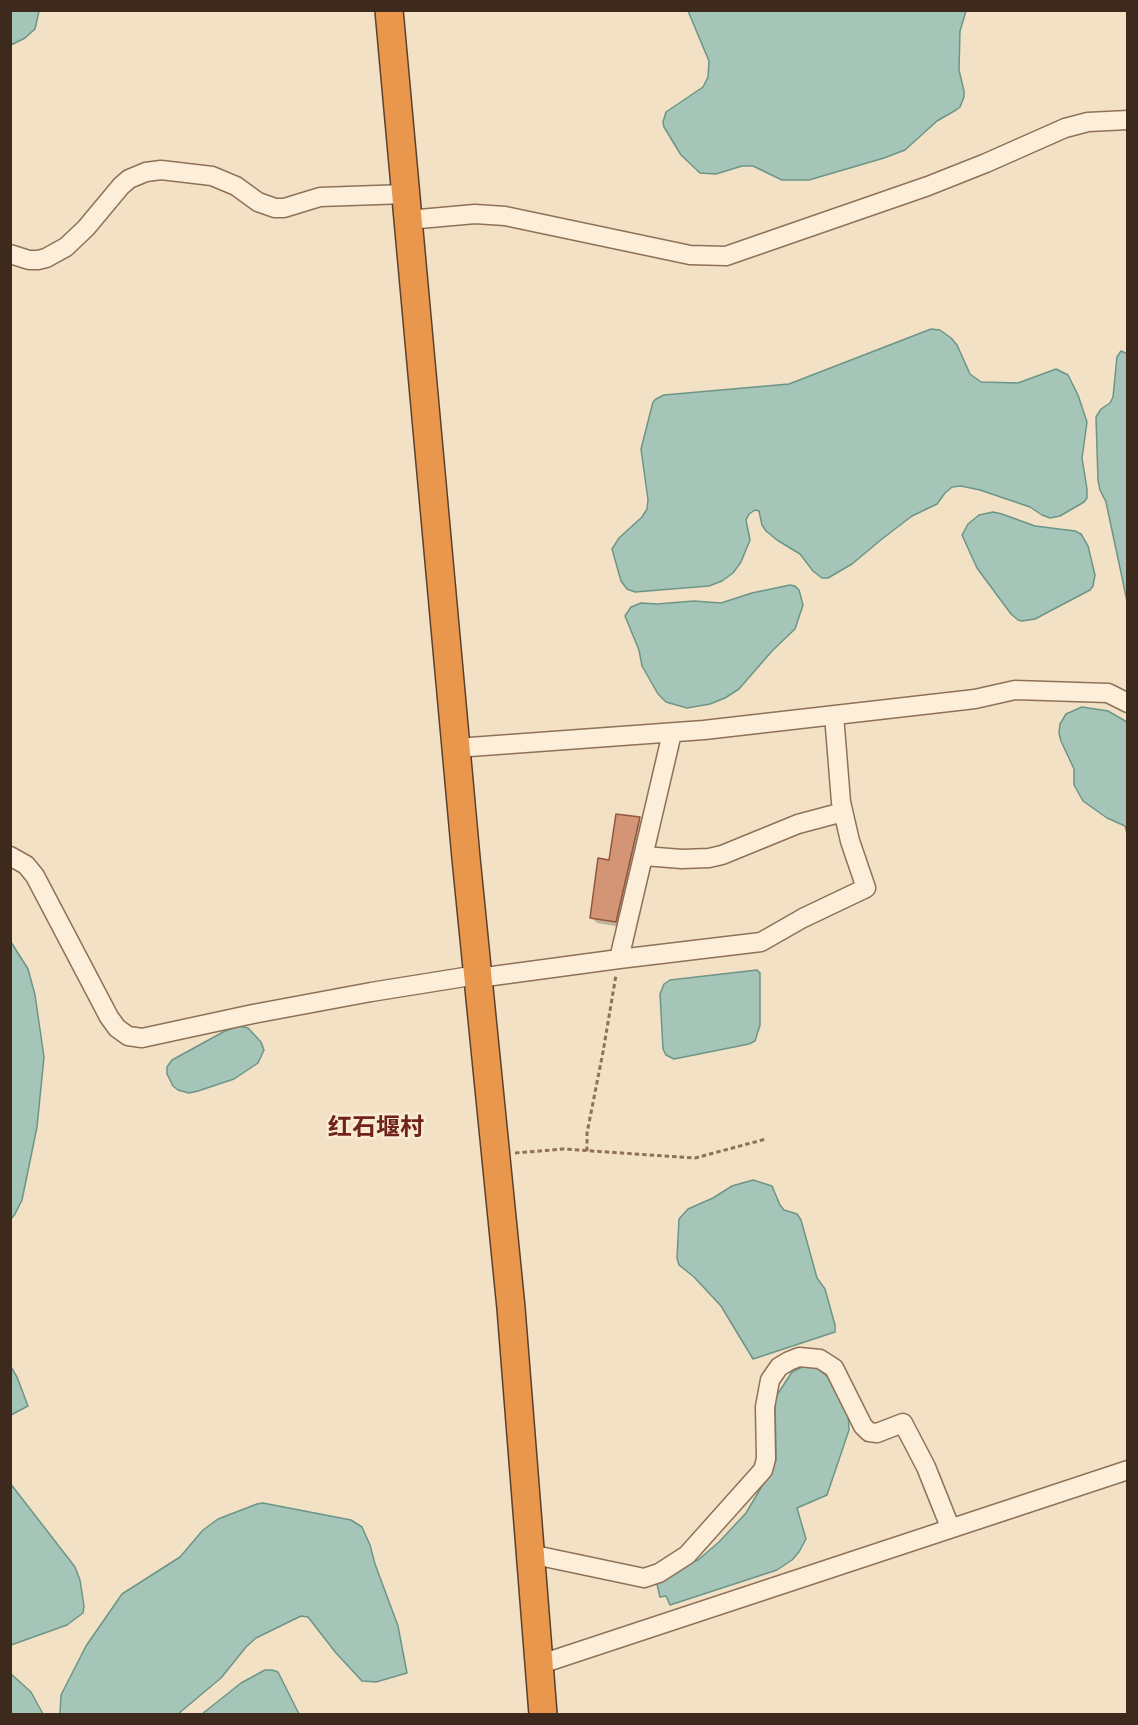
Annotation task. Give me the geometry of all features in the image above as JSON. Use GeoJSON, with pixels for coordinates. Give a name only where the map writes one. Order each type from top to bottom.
{"type":"FeatureCollection","features":[{"type":"Feature","properties":{"kind":"highway"},"geometry":{"type":"LineString","coordinates":[[389,10],[456,748],[511,1308],[543,1714]]}},
{"type":"Feature","properties":{"kind":"street"},"geometry":{"type":"LineString","coordinates":[[10,254],[29,260],[38,260],[66,247],[129,179],[146,172],[161,170],[212,176],[236,186],[258,202],[275,207],[284,208],[320,197],[505,216],[690,255],[726,256],[928,186],[1065,128],[1088,122],[1128,120]]}},
{"type":"Feature","properties":{"kind":"street"},"geometry":{"type":"LineString","coordinates":[[456,748],[672,733],[975,699],[1016,690],[1108,693],[1128,703]]}},
{"type":"Feature","properties":{"kind":"street"},"geometry":{"type":"LineString","coordinates":[[10,856],[26,865],[35,876],[109,1017],[117,1028],[128,1036],[142,1038],[371,992],[761,942],[803,918],[866,888],[843,812],[834,715]]}},
{"type":"Feature","properties":{"kind":"street"},"geometry":{"type":"LineString","coordinates":[[619,959],[672,733]]}},
{"type":"Feature","properties":{"kind":"street"},"geometry":{"type":"LineString","coordinates":[[644,856],[682,860],[709,858],[722,855],[798,824],[843,812]]}},
{"type":"Feature","properties":{"kind":"street"},"geometry":{"type":"LineString","coordinates":[[530,1554],[644,1578],[659,1573],[687,1555],[763,1470],[766,1459],[765,1407],[771,1380],[779,1367],[799,1357],[820,1359],[834,1368],[863,1426],[869,1432],[877,1432],[903,1423],[926,1467],[950,1527]]}},
{"type":"Feature","properties":{"kind":"street"},"geometry":{"type":"LineString","coordinates":[[538,1665],[1128,1470]]}},
{"type":"Feature","properties":{"kind":"path"},"geometry":{"type":"LineString","coordinates":[[587,1151],[586,1132],[619,959]]}},
{"type":"Feature","properties":{"kind":"path"},"geometry":{"type":"LineString","coordinates":[[495,1155],[563,1149],[695,1158],[766,1139]]}},
{"type":"Feature","properties":{"kind":"shaded area"},"geometry":{"type":"Polygon","coordinates":[[[11,10],[39,11],[35,29],[25,38],[11,45],[11,10]]]}},
{"type":"Feature","properties":{"kind":"shaded area"},"geometry":{"type":"Polygon","coordinates":[[[688,11],[966,11],[960,31],[959,70],[964,97],[960,107],[937,121],[905,150],[809,180],[782,180],[753,166],[742,166],[716,174],[700,173],[681,155],[663,122],[666,112],[703,87],[708,77],[709,61],[688,11]]]}},
{"type":"Feature","properties":{"kind":"shaded area"},"geometry":{"type":"Polygon","coordinates":[[[931,329],[940,330],[951,338],[957,345],[970,374],[981,382],[1018,383],[1056,369],[1068,375],[1087,422],[1082,458],[1087,489],[1087,498],[1084,502],[1060,516],[1050,518],[1030,507],[980,490],[961,486],[952,487],[937,504],[912,516],[852,564],[828,578],[822,578],[813,571],[800,554],[766,531],[759,511],[755,510],[746,520],[750,540],[741,562],[733,573],[722,581],[709,586],[635,592],[627,589],[621,581],[612,549],[619,538],[642,517],[647,509],[648,500],[641,449],[653,402],[656,399],[664,395],[789,384],[931,329]]]}},
{"type":"Feature","properties":{"kind":"shaded area"},"geometry":{"type":"Polygon","coordinates":[[[1121,351],[1128,354],[1127,601],[1106,502],[1098,480],[1096,417],[1113,397],[1117,357],[1121,351]]]}},
{"type":"Feature","properties":{"kind":"shaded area"},"geometry":{"type":"Polygon","coordinates":[[[993,512],[1035,526],[1075,531],[1081,534],[1088,546],[1095,575],[1090,590],[1035,619],[1018,620],[977,568],[962,535],[968,524],[979,515],[993,512]]]}},
{"type":"Feature","properties":{"kind":"shaded area"},"geometry":{"type":"Polygon","coordinates":[[[790,585],[799,590],[803,605],[795,629],[772,651],[739,689],[710,704],[687,708],[666,702],[658,694],[642,666],[639,650],[625,616],[631,607],[641,603],[694,601],[721,603],[752,593],[790,585]]]}},
{"type":"Feature","properties":{"kind":"shaded area"},"geometry":{"type":"Polygon","coordinates":[[[1082,707],[1108,711],[1127,722],[1127,833],[1125,826],[1107,818],[1083,801],[1074,785],[1074,769],[1059,733],[1060,724],[1066,714],[1082,707]]]}},
{"type":"Feature","properties":{"kind":"shaded area"},"geometry":{"type":"Polygon","coordinates":[[[11,942],[28,969],[35,995],[44,1057],[37,1127],[22,1200],[11,1219],[11,942]]]}},
{"type":"Feature","properties":{"kind":"shaded area"},"geometry":{"type":"Polygon","coordinates":[[[757,970],[760,973],[760,1025],[755,1041],[674,1059],[666,1055],[663,1049],[660,994],[664,984],[670,980],[757,970]]]}},
{"type":"Feature","properties":{"kind":"shaded area"},"geometry":{"type":"Polygon","coordinates":[[[239,1026],[248,1028],[261,1042],[264,1050],[258,1063],[234,1079],[198,1091],[189,1093],[173,1086],[167,1074],[167,1067],[172,1060],[225,1031],[239,1026]]]}},
{"type":"Feature","properties":{"kind":"shaded area"},"geometry":{"type":"Polygon","coordinates":[[[753,1180],[772,1186],[784,1210],[797,1214],[801,1220],[817,1278],[825,1289],[835,1332],[753,1359],[721,1306],[694,1277],[679,1265],[677,1258],[679,1219],[688,1209],[713,1198],[732,1186],[753,1180]]]}},
{"type":"Feature","properties":{"kind":"shaded area"},"geometry":{"type":"Polygon","coordinates":[[[804,1366],[817,1368],[828,1377],[843,1398],[848,1412],[849,1430],[827,1495],[797,1508],[806,1539],[799,1552],[777,1570],[670,1605],[666,1596],[660,1597],[657,1584],[698,1560],[719,1542],[746,1513],[774,1466],[776,1459],[775,1398],[792,1372],[804,1366]]]}},
{"type":"Feature","properties":{"kind":"shaded area"},"geometry":{"type":"Polygon","coordinates":[[[11,1367],[28,1406],[11,1415],[11,1367]]]}},
{"type":"Feature","properties":{"kind":"shaded area"},"geometry":{"type":"Polygon","coordinates":[[[10,1483],[75,1567],[80,1580],[84,1606],[83,1613],[67,1625],[11,1645],[10,1483]]]}},
{"type":"Feature","properties":{"kind":"shaded area"},"geometry":{"type":"Polygon","coordinates":[[[263,1503],[351,1520],[362,1527],[398,1626],[407,1673],[376,1682],[362,1681],[336,1653],[308,1617],[301,1616],[256,1638],[221,1678],[178,1714],[60,1714],[61,1695],[86,1646],[122,1594],[180,1557],[203,1530],[218,1519],[263,1503]]]}},
{"type":"Feature","properties":{"kind":"shaded area"},"geometry":{"type":"Polygon","coordinates":[[[265,1670],[278,1672],[299,1714],[202,1714],[241,1683],[265,1670]]]}},
{"type":"Feature","properties":{"kind":"shaded area"},"geometry":{"type":"Polygon","coordinates":[[[10,1673],[31,1692],[43,1714],[11,1714],[10,1673]]]}},
{"type":"Feature","properties":{"kind":"building"},"geometry":{"type":"Polygon","coordinates":[[[616,814],[640,817],[616,922],[590,918],[598,858],[609,860],[616,814]]]}},
{"type":"Feature","properties":{"kind":"district","name":"红石堰村"},"geometry":{"type":"Point","coordinates":[376,1128]}}]}
